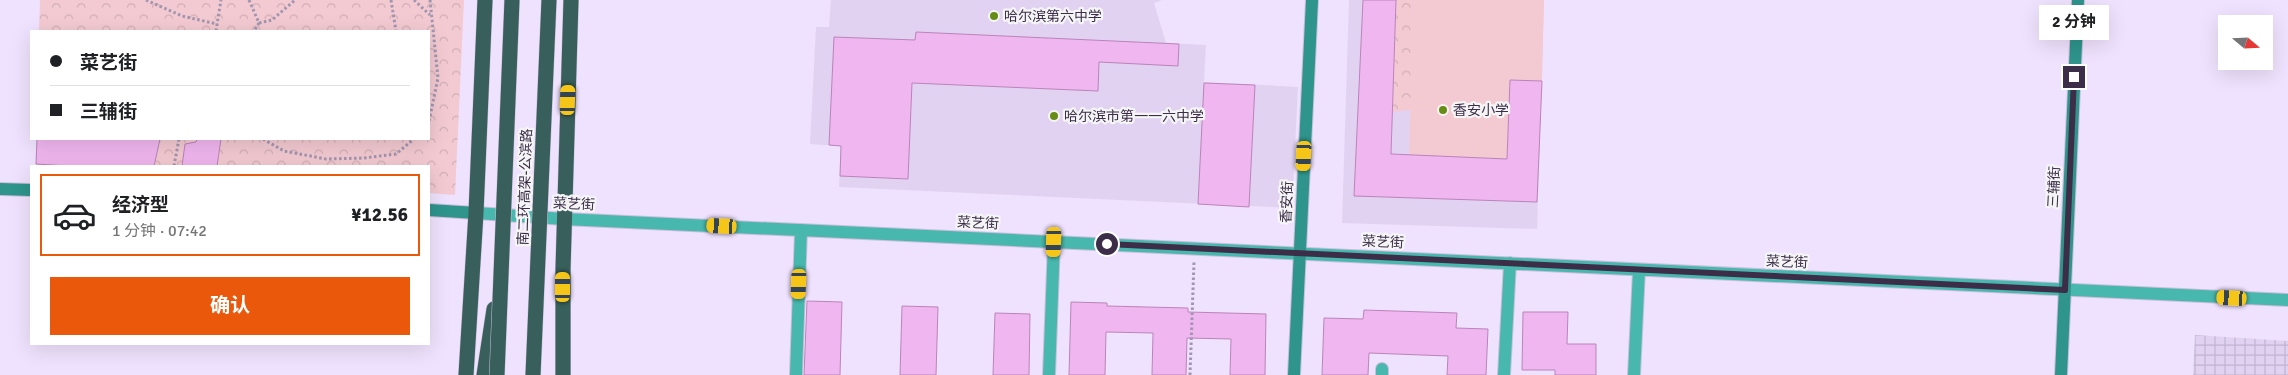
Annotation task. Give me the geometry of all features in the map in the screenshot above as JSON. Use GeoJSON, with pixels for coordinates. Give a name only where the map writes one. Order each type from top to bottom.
{"type":"FeatureCollection","features":[{"type":"Feature","properties":{"kind":"highway"},"geometry":{"type":"LineString","coordinates":[[466,375],[476,213],[485,0]]}},
{"type":"Feature","properties":{"kind":"highway","name":"南二环高架-公滨路"},"geometry":{"type":"LineString","coordinates":[[497,375],[512,0]]}},
{"type":"Feature","properties":{"kind":"highway","name":"南二环高架-公滨路"},"geometry":{"type":"LineString","coordinates":[[533,375],[549,0]]}},
{"type":"Feature","properties":{"kind":"highway"},"geometry":{"type":"LineString","coordinates":[[563,375],[564,219],[571,0]]}},
{"type":"Feature","properties":{"kind":"highway"},"geometry":{"type":"LineString","coordinates":[[484,375],[501,268]]}},
{"type":"Feature","properties":{"kind":"street","name":"香安街"},"geometry":{"type":"LineString","coordinates":[[1294,375],[1312,0]]}},
{"type":"Feature","properties":{"kind":"street","name":"三辅街"},"geometry":{"type":"LineString","coordinates":[[2061,375],[2078,0]]}},
{"type":"Feature","properties":{"kind":"street"},"geometry":{"type":"LineString","coordinates":[[0,189],[30,190]]}},
{"type":"Feature","properties":{"kind":"street"},"geometry":{"type":"LineString","coordinates":[[430,210],[476,213]]}},
{"type":"Feature","properties":{"kind":"street","name":"菜艺街"},"geometry":{"type":"LineString","coordinates":[[476,213],[564,219],[2288,300]]}},
{"type":"Feature","properties":{"kind":"street"},"geometry":{"type":"LineString","coordinates":[[796,375],[801,230]]}},
{"type":"Feature","properties":{"kind":"street"},"geometry":{"type":"LineString","coordinates":[[1049,375],[1054,242]]}},
{"type":"Feature","properties":{"kind":"street"},"geometry":{"type":"LineString","coordinates":[[1504,375],[1510,263]]}},
{"type":"Feature","properties":{"kind":"street"},"geometry":{"type":"LineString","coordinates":[[1634,375],[1639,270]]}},
{"type":"Feature","properties":{"kind":"path"},"geometry":{"type":"LineString","coordinates":[[146,0],[182,16],[217,24]]}},
{"type":"Feature","properties":{"kind":"path"},"geometry":{"type":"LineString","coordinates":[[216,30],[222,0]]}},
{"type":"Feature","properties":{"kind":"path"},"geometry":{"type":"LineString","coordinates":[[249,0],[259,23]]}},
{"type":"Feature","properties":{"kind":"path"},"geometry":{"type":"LineString","coordinates":[[255,30],[259,23],[272,20],[295,0]]}},
{"type":"Feature","properties":{"kind":"path"},"geometry":{"type":"LineString","coordinates":[[391,0],[396,30]]}},
{"type":"Feature","properties":{"kind":"path"},"geometry":{"type":"LineString","coordinates":[[414,0],[431,15]]}},
{"type":"Feature","properties":{"kind":"path"},"geometry":{"type":"LineString","coordinates":[[430,0],[438,78],[430,116]]}},
{"type":"Feature","properties":{"kind":"path"},"geometry":{"type":"LineString","coordinates":[[174,165],[179,140]]}},
{"type":"Feature","properties":{"kind":"path"},"geometry":{"type":"LineString","coordinates":[[265,140],[284,151],[326,159],[364,158],[396,154],[413,140]]}},
{"type":"Feature","properties":{"kind":"path"},"geometry":{"type":"LineString","coordinates":[[1190,375],[1195,249]]}},
{"type":"Feature","properties":{"kind":"shaded area","name":"哈尔滨市第一一六中学"},"geometry":{"type":"Polygon","coordinates":[[[831,0],[1162,0],[1154,3],[1166,43],[1206,45],[1204,82],[1298,87],[1292,208],[839,187],[841,146],[810,144],[816,27],[829,27],[831,0]]]}},
{"type":"Feature","properties":{"kind":"shaded area","name":"香安小学"},"geometry":{"type":"Polygon","coordinates":[[[1349,0],[1544,0],[1537,229],[1342,223],[1349,0]]]}},
{"type":"Feature","properties":{"kind":"shaded area"},"geometry":{"type":"Polygon","coordinates":[[[2195,335],[2288,341],[2288,375],[2193,375],[2195,335]]]}},
{"type":"Feature","properties":{"kind":"green space"},"geometry":{"type":"Polygon","coordinates":[[[40,0],[464,0],[455,195],[430,193],[430,165],[36,165],[37,140],[430,140],[430,30],[39,30],[40,0]]]}},
{"type":"Feature","properties":{"kind":"green space"},"geometry":{"type":"Polygon","coordinates":[[[1396,0],[1414,0],[1411,110],[1392,112],[1396,0]]]}},
{"type":"Feature","properties":{"kind":"green space"},"geometry":{"type":"Polygon","coordinates":[[[1414,0],[1544,0],[1542,81],[1510,80],[1507,159],[1409,156],[1414,0]]]}},
{"type":"Feature","properties":{"kind":"building"},"geometry":{"type":"Polygon","coordinates":[[[1363,0],[1396,0],[1391,154],[1507,159],[1510,80],[1542,81],[1537,202],[1354,196],[1363,0]]]}},
{"type":"Feature","properties":{"kind":"building"},"geometry":{"type":"Polygon","coordinates":[[[916,32],[1179,44],[1178,66],[1099,62],[1098,91],[912,83],[908,179],[840,176],[841,146],[829,145],[834,37],[915,40],[916,32]]]}},
{"type":"Feature","properties":{"kind":"building"},"geometry":{"type":"Polygon","coordinates":[[[1204,83],[1255,85],[1249,207],[1198,204],[1204,83]]]}},
{"type":"Feature","properties":{"kind":"building"},"geometry":{"type":"Polygon","coordinates":[[[37,140],[160,140],[154,165],[36,164],[37,140]]]}},
{"type":"Feature","properties":{"kind":"building"},"geometry":{"type":"Polygon","coordinates":[[[197,140],[221,140],[217,165],[182,165],[185,144],[196,142],[197,140]]]}},
{"type":"Feature","properties":{"kind":"building"},"geometry":{"type":"Polygon","coordinates":[[[807,301],[842,302],[840,375],[804,375],[807,301]]]}},
{"type":"Feature","properties":{"kind":"building"},"geometry":{"type":"Polygon","coordinates":[[[1071,302],[1107,303],[1107,306],[1188,308],[1188,312],[1266,314],[1265,375],[1230,375],[1231,339],[1187,338],[1186,375],[1152,375],[1153,333],[1106,332],[1105,375],[1069,375],[1071,302]]]}},
{"type":"Feature","properties":{"kind":"building"},"geometry":{"type":"Polygon","coordinates":[[[902,306],[938,307],[936,375],[900,375],[902,306]]]}},
{"type":"Feature","properties":{"kind":"building"},"geometry":{"type":"Polygon","coordinates":[[[1364,310],[1457,313],[1456,328],[1488,329],[1486,375],[1447,375],[1448,356],[1369,353],[1368,375],[1322,375],[1324,318],[1363,319],[1364,310]]]}},
{"type":"Feature","properties":{"kind":"building"},"geometry":{"type":"Polygon","coordinates":[[[1523,312],[1568,312],[1567,344],[1596,344],[1596,375],[1555,375],[1555,370],[1522,370],[1523,312]]]}},
{"type":"Feature","properties":{"kind":"building"},"geometry":{"type":"Polygon","coordinates":[[[995,313],[1030,314],[1029,375],[993,375],[995,313]]]}},
{"type":"Feature","properties":{"kind":"place","name":"哈尔滨第六中学"},"geometry":{"type":"Point","coordinates":[994,16]}},
{"type":"Feature","properties":{"kind":"place","name":"香安小学"},"geometry":{"type":"Point","coordinates":[1443,110]}},
{"type":"Feature","properties":{"kind":"place","name":"哈尔滨市第一一六中学"},"geometry":{"type":"Point","coordinates":[1054,116]}},
{"type":"Feature","properties":{"kind":"route"},"geometry":{"type":"LineString","coordinates":[[1107,244],[2065,290],[2074,77]]}}]}
